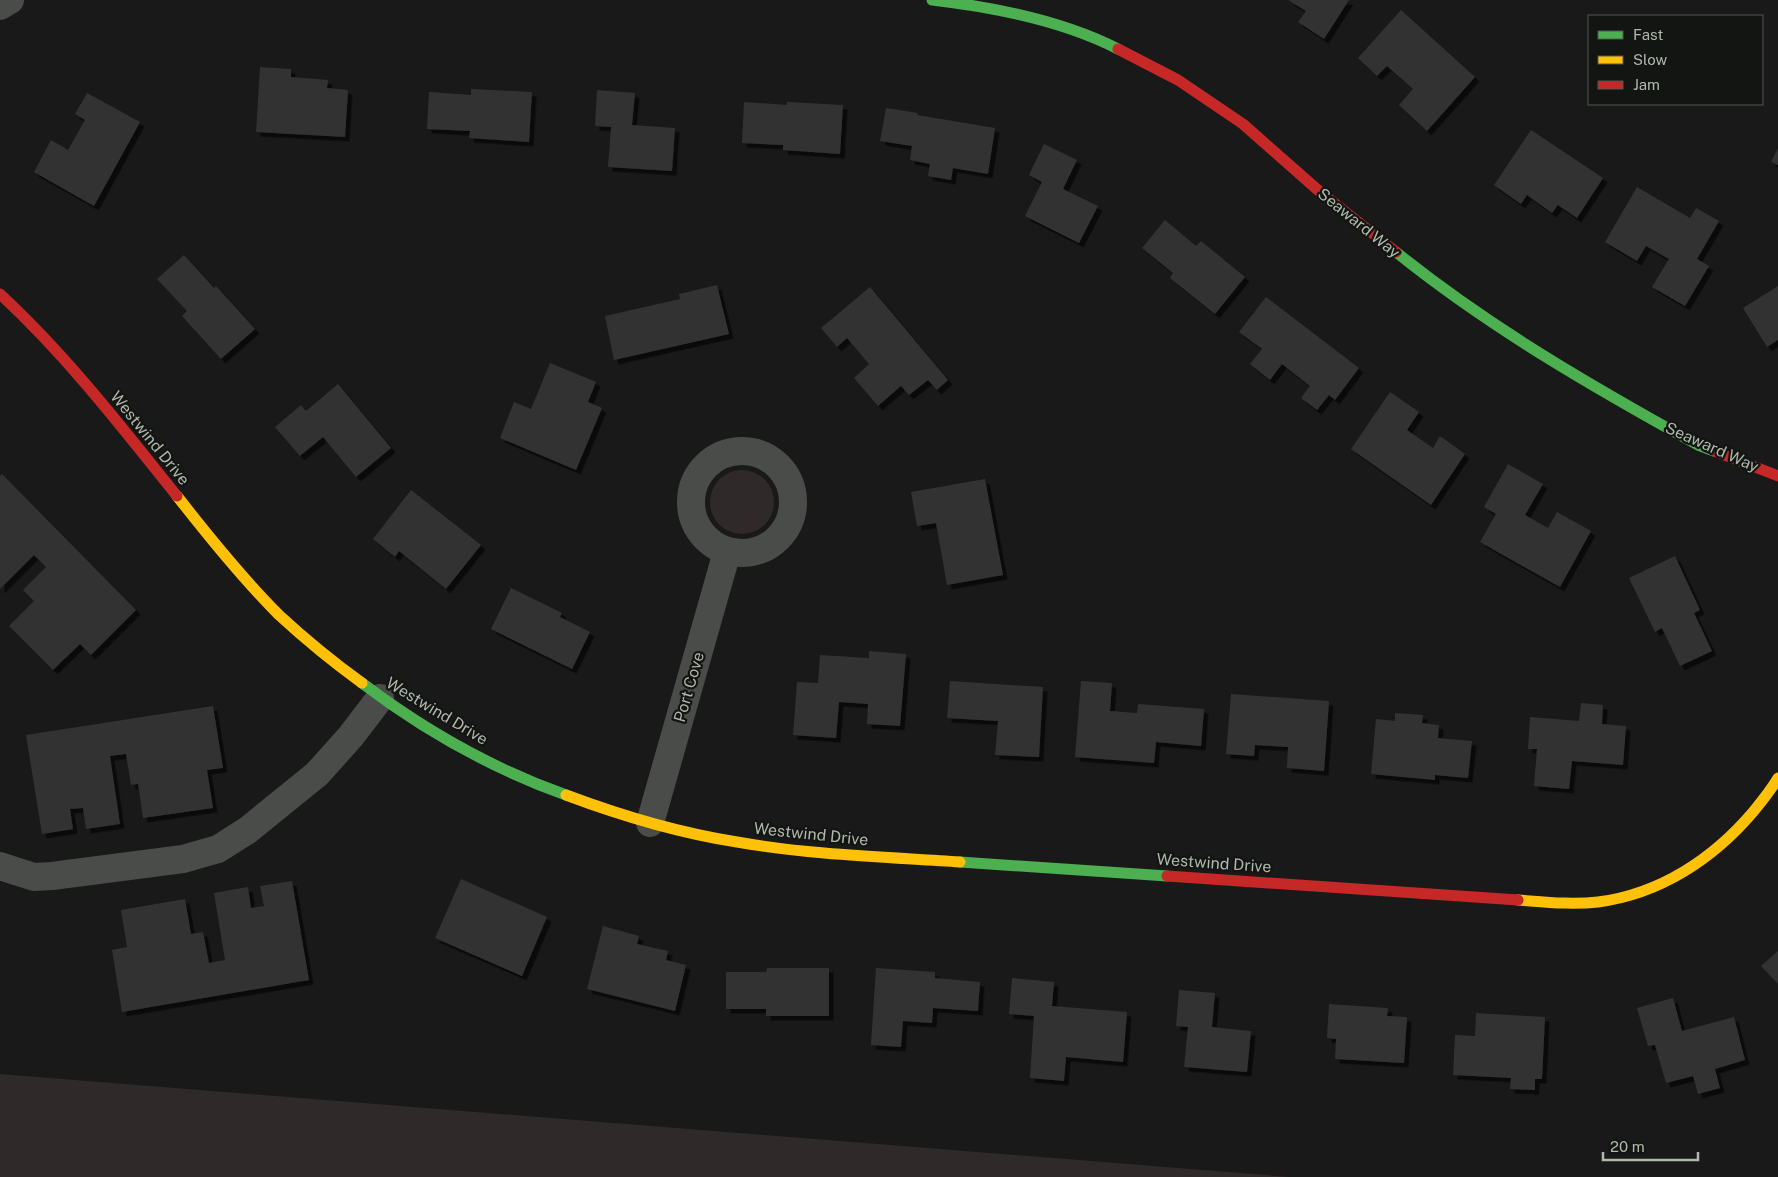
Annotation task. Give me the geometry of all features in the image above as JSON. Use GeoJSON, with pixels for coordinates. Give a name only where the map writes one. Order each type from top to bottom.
{"type":"FeatureCollection","features":[{"type":"Feature","properties":{"kind":"street"},"geometry":{"type":"LineString","coordinates":[[0,6],[10,0]]}},
{"type":"Feature","properties":{"kind":"street","name":"Seaward Way"},"geometry":{"type":"LineString","coordinates":[[932,0],[1003,11],[1072,30],[1112,46],[1178,80],[1243,124],[1319,191],[1459,301],[1590,386],[1641,414],[1698,445],[1778,476]]}},
{"type":"Feature","properties":{"kind":"street","name":"Westwind Drive"},"geometry":{"type":"LineString","coordinates":[[0,294],[40,332],[64,359],[229,560],[273,608],[338,667],[380,698],[436,734],[509,772],[584,802],[650,823],[730,841],[810,852],[1571,904],[1612,900],[1652,888],[1696,866],[1722,846],[1750,816],[1778,778]]}},
{"type":"Feature","properties":{"kind":"street","name":"Port Cove"},"geometry":{"type":"LineString","coordinates":[[650,823],[727,552]]}},
{"type":"Feature","properties":{"kind":"street"},"geometry":{"type":"LineString","coordinates":[[0,866],[34,877],[52,876],[183,859],[218,849],[248,830],[317,774],[351,736],[380,698]]}},
{"type":"Feature","properties":{"kind":"shaded area"},"geometry":{"type":"Polygon","coordinates":[[[736,470],[748,470],[765,479],[772,490],[774,502],[772,514],[765,525],[748,534],[736,534],[724,529],[715,520],[710,508],[710,496],[715,484],[724,475],[736,470]]]}},
{"type":"Feature","properties":{"kind":"shaded area"},"geometry":{"type":"Polygon","coordinates":[[[0,1074],[1290,1177],[0,1177],[0,1074]]]}},
{"type":"Feature","properties":{"kind":"building"},"geometry":{"type":"Polygon","coordinates":[[[1288,0],[1349,0],[1324,39],[1298,22],[1306,11],[1288,0]]]}},
{"type":"Feature","properties":{"kind":"building"},"geometry":{"type":"Polygon","coordinates":[[[1401,10],[1475,77],[1427,131],[1399,105],[1413,89],[1387,66],[1377,76],[1358,58],[1401,10]]]}},
{"type":"Feature","properties":{"kind":"building"},"geometry":{"type":"Polygon","coordinates":[[[260,67],[291,69],[291,77],[328,80],[327,88],[348,90],[345,137],[256,132],[260,67]]]}},
{"type":"Feature","properties":{"kind":"building"},"geometry":{"type":"Polygon","coordinates":[[[471,89],[532,92],[529,142],[469,138],[470,131],[427,129],[429,92],[471,95],[471,89]]]}},
{"type":"Feature","properties":{"kind":"building"},"geometry":{"type":"Polygon","coordinates":[[[597,90],[635,93],[632,125],[675,128],[672,171],[608,167],[611,127],[595,126],[597,90]]]}},
{"type":"Feature","properties":{"kind":"building"},"geometry":{"type":"Polygon","coordinates":[[[87,93],[140,122],[94,206],[34,172],[51,140],[68,150],[85,120],[75,114],[87,93]]]}},
{"type":"Feature","properties":{"kind":"building"},"geometry":{"type":"Polygon","coordinates":[[[744,102],[787,105],[787,102],[843,105],[840,154],[783,150],[783,145],[742,143],[744,102]]]}},
{"type":"Feature","properties":{"kind":"building"},"geometry":{"type":"Polygon","coordinates":[[[886,108],[995,128],[988,174],[953,168],[951,180],[928,176],[930,164],[910,160],[912,146],[880,141],[886,108]]]}},
{"type":"Feature","properties":{"kind":"building"},"geometry":{"type":"Polygon","coordinates":[[[1531,130],[1603,178],[1577,218],[1558,205],[1552,213],[1527,195],[1521,204],[1494,185],[1531,130]]]}},
{"type":"Feature","properties":{"kind":"building"},"geometry":{"type":"Polygon","coordinates":[[[1044,144],[1077,160],[1063,189],[1098,206],[1079,243],[1025,216],[1042,182],[1029,175],[1044,144]]]}},
{"type":"Feature","properties":{"kind":"building"},"geometry":{"type":"Polygon","coordinates":[[[1778,148],[1778,165],[1771,162],[1778,148]]]}},
{"type":"Feature","properties":{"kind":"building"},"geometry":{"type":"Polygon","coordinates":[[[1637,187],[1690,218],[1696,208],[1719,221],[1697,259],[1709,266],[1685,306],[1652,287],[1669,259],[1646,246],[1637,261],[1605,242],[1637,187]]]}},
{"type":"Feature","properties":{"kind":"building"},"geometry":{"type":"Polygon","coordinates":[[[1165,220],[1196,246],[1201,241],[1245,277],[1215,314],[1170,278],[1173,273],[1142,248],[1165,220]]]}},
{"type":"Feature","properties":{"kind":"building"},"geometry":{"type":"Polygon","coordinates":[[[184,255],[214,288],[216,286],[255,329],[221,359],[182,316],[187,311],[157,279],[184,255]]]}},
{"type":"Feature","properties":{"kind":"building"},"geometry":{"type":"Polygon","coordinates":[[[717,285],[729,334],[614,360],[605,316],[680,299],[679,294],[717,285]]]}},
{"type":"Feature","properties":{"kind":"building"},"geometry":{"type":"Polygon","coordinates":[[[1778,286],[1778,340],[1767,347],[1743,308],[1778,286]]]}},
{"type":"Feature","properties":{"kind":"building"},"geometry":{"type":"Polygon","coordinates":[[[870,287],[948,380],[937,390],[928,380],[909,395],[901,386],[878,406],[854,378],[869,364],[847,338],[837,347],[821,328],[870,287]]]}},
{"type":"Feature","properties":{"kind":"building"},"geometry":{"type":"Polygon","coordinates":[[[1266,297],[1359,368],[1335,400],[1329,395],[1317,410],[1301,398],[1310,386],[1282,364],[1270,380],[1250,364],[1262,349],[1239,332],[1266,297]]]}},
{"type":"Feature","properties":{"kind":"building"},"geometry":{"type":"Polygon","coordinates":[[[550,363],[596,382],[588,402],[602,408],[576,470],[500,438],[514,402],[531,409],[550,363]]]}},
{"type":"Feature","properties":{"kind":"building"},"geometry":{"type":"Polygon","coordinates":[[[338,384],[391,448],[356,477],[323,437],[300,456],[275,427],[301,405],[306,411],[338,384]]]}},
{"type":"Feature","properties":{"kind":"building"},"geometry":{"type":"Polygon","coordinates":[[[1390,392],[1419,412],[1407,430],[1433,448],[1440,436],[1465,454],[1431,505],[1351,449],[1390,392]]]}},
{"type":"Feature","properties":{"kind":"building"},"geometry":{"type":"Polygon","coordinates":[[[1508,464],[1543,484],[1525,515],[1548,528],[1557,512],[1591,531],[1560,587],[1480,542],[1496,514],[1484,507],[1508,464]]]}},
{"type":"Feature","properties":{"kind":"building"},"geometry":{"type":"Polygon","coordinates":[[[2,474],[136,610],[91,655],[80,644],[53,670],[9,626],[34,601],[23,590],[46,567],[34,555],[0,589],[0,476],[2,474]]]}},
{"type":"Feature","properties":{"kind":"building"},"geometry":{"type":"Polygon","coordinates":[[[985,479],[1003,575],[947,585],[936,523],[917,526],[911,492],[985,479]]]}},
{"type":"Feature","properties":{"kind":"building"},"geometry":{"type":"Polygon","coordinates":[[[411,490],[481,545],[446,589],[399,551],[395,557],[373,539],[411,490]]]}},
{"type":"Feature","properties":{"kind":"building"},"geometry":{"type":"Polygon","coordinates":[[[1675,556],[1700,610],[1694,613],[1712,651],[1680,666],[1662,628],[1655,632],[1629,578],[1675,556]]]}},
{"type":"Feature","properties":{"kind":"building"},"geometry":{"type":"Polygon","coordinates":[[[511,588],[562,613],[560,617],[590,632],[572,669],[491,629],[511,588]]]}},
{"type":"Feature","properties":{"kind":"building"},"geometry":{"type":"Polygon","coordinates":[[[869,651],[906,654],[900,726],[867,724],[868,704],[839,702],[836,738],[793,735],[797,682],[818,683],[820,655],[869,658],[869,651]]]}},
{"type":"Feature","properties":{"kind":"building"},"geometry":{"type":"Polygon","coordinates":[[[950,681],[1043,687],[1039,757],[995,755],[998,721],[947,718],[950,681]]]}},
{"type":"Feature","properties":{"kind":"building"},"geometry":{"type":"Polygon","coordinates":[[[1081,681],[1112,683],[1110,711],[1137,713],[1138,704],[1204,709],[1201,746],[1156,742],[1154,763],[1075,757],[1081,681]]]}},
{"type":"Feature","properties":{"kind":"building"},"geometry":{"type":"Polygon","coordinates":[[[1231,694],[1329,701],[1324,771],[1287,768],[1288,747],[1255,745],[1254,756],[1226,754],[1231,694]]]}},
{"type":"Feature","properties":{"kind":"building"},"geometry":{"type":"Polygon","coordinates":[[[1581,703],[1603,705],[1602,724],[1626,726],[1623,765],[1572,761],[1569,789],[1534,786],[1537,749],[1528,749],[1530,717],[1579,721],[1581,703]]]}},
{"type":"Feature","properties":{"kind":"building"},"geometry":{"type":"Polygon","coordinates":[[[213,706],[223,768],[207,770],[213,808],[143,818],[138,784],[131,785],[126,754],[110,756],[120,824],[86,829],[83,808],[70,809],[73,829],[42,834],[26,735],[213,706]]]}},
{"type":"Feature","properties":{"kind":"building"},"geometry":{"type":"Polygon","coordinates":[[[1395,713],[1423,715],[1422,723],[1439,725],[1438,738],[1472,741],[1468,778],[1435,775],[1435,780],[1371,774],[1376,719],[1395,721],[1395,713]]]}},
{"type":"Feature","properties":{"kind":"building"},"geometry":{"type":"Polygon","coordinates":[[[461,879],[547,917],[522,976],[435,938],[461,879]]]}},
{"type":"Feature","properties":{"kind":"building"},"geometry":{"type":"Polygon","coordinates":[[[292,881],[309,980],[122,1012],[112,950],[127,947],[121,910],[185,899],[191,934],[203,932],[209,963],[225,960],[214,893],[248,887],[251,908],[264,906],[260,886],[292,881]]]}},
{"type":"Feature","properties":{"kind":"building"},"geometry":{"type":"Polygon","coordinates":[[[603,926],[639,936],[637,944],[668,951],[666,960],[686,965],[675,1011],[587,989],[603,926]]]}},
{"type":"Feature","properties":{"kind":"building"},"geometry":{"type":"Polygon","coordinates":[[[1778,951],[1778,984],[1761,966],[1778,951]]]}},
{"type":"Feature","properties":{"kind":"building"},"geometry":{"type":"Polygon","coordinates":[[[767,968],[829,968],[829,1016],[766,1016],[766,1009],[726,1009],[726,972],[766,972],[767,968]]]}},
{"type":"Feature","properties":{"kind":"building"},"geometry":{"type":"Polygon","coordinates":[[[876,968],[935,972],[935,978],[980,982],[978,1011],[933,1008],[932,1023],[903,1021],[901,1047],[871,1045],[876,968]]]}},
{"type":"Feature","properties":{"kind":"building"},"geometry":{"type":"Polygon","coordinates":[[[1012,978],[1054,982],[1052,1006],[1127,1012],[1123,1062],[1066,1057],[1064,1081],[1030,1078],[1034,1016],[1009,1014],[1012,978]]]}},
{"type":"Feature","properties":{"kind":"building"},"geometry":{"type":"Polygon","coordinates":[[[1179,990],[1215,993],[1212,1027],[1251,1031],[1247,1072],[1184,1067],[1188,1027],[1176,1026],[1179,990]]]}},
{"type":"Feature","properties":{"kind":"building"},"geometry":{"type":"Polygon","coordinates":[[[1673,998],[1682,1031],[1734,1017],[1745,1060],[1715,1069],[1720,1088],[1698,1094],[1693,1076],[1666,1083],[1655,1045],[1648,1046],[1637,1008],[1673,998]]]}},
{"type":"Feature","properties":{"kind":"building"},"geometry":{"type":"Polygon","coordinates":[[[1329,1004],[1388,1008],[1387,1016],[1407,1017],[1404,1063],[1335,1059],[1336,1039],[1327,1038],[1329,1004]]]}},
{"type":"Feature","properties":{"kind":"building"},"geometry":{"type":"Polygon","coordinates":[[[1476,1013],[1545,1017],[1542,1079],[1535,1079],[1535,1090],[1510,1089],[1511,1078],[1453,1075],[1455,1035],[1475,1036],[1476,1013]]]}},
{"type":"Feature","properties":{"kind":"traffic: fast"},"geometry":{"type":"LineString","coordinates":[[932,0],[1003,11],[1051,23],[1097,39],[1118,49]]}},
{"type":"Feature","properties":{"kind":"traffic: fast"},"geometry":{"type":"LineString","coordinates":[[1396,252],[1468,306],[1542,355],[1698,445],[1714,451]]}},
{"type":"Feature","properties":{"kind":"traffic: fast"},"geometry":{"type":"LineString","coordinates":[[362,683],[410,717],[460,747],[512,773],[566,795]]}},
{"type":"Feature","properties":{"kind":"traffic: fast"},"geometry":{"type":"LineString","coordinates":[[960,862],[1167,876]]}},
{"type":"Feature","properties":{"kind":"traffic: slow"},"geometry":{"type":"LineString","coordinates":[[177,496],[226,557],[279,615],[319,650],[362,683]]}},
{"type":"Feature","properties":{"kind":"traffic: slow"},"geometry":{"type":"LineString","coordinates":[[1518,900],[1568,903],[1598,902],[1621,898],[1664,882],[1684,872],[1721,845],[1753,812],[1778,778]]}},
{"type":"Feature","properties":{"kind":"traffic: slow"},"geometry":{"type":"LineString","coordinates":[[566,795],[651,823],[737,842],[821,853],[960,862]]}},
{"type":"Feature","properties":{"kind":"traffic: jam"},"geometry":{"type":"LineString","coordinates":[[1118,49],[1178,80],[1243,124],[1319,191],[1396,252]]}},
{"type":"Feature","properties":{"kind":"traffic: jam"},"geometry":{"type":"LineString","coordinates":[[0,294],[48,341],[70,366],[114,417],[177,496]]}},
{"type":"Feature","properties":{"kind":"traffic: jam"},"geometry":{"type":"LineString","coordinates":[[1714,451],[1778,476]]}},
{"type":"Feature","properties":{"kind":"traffic: jam"},"geometry":{"type":"LineString","coordinates":[[1167,876],[1518,900]]}}]}
